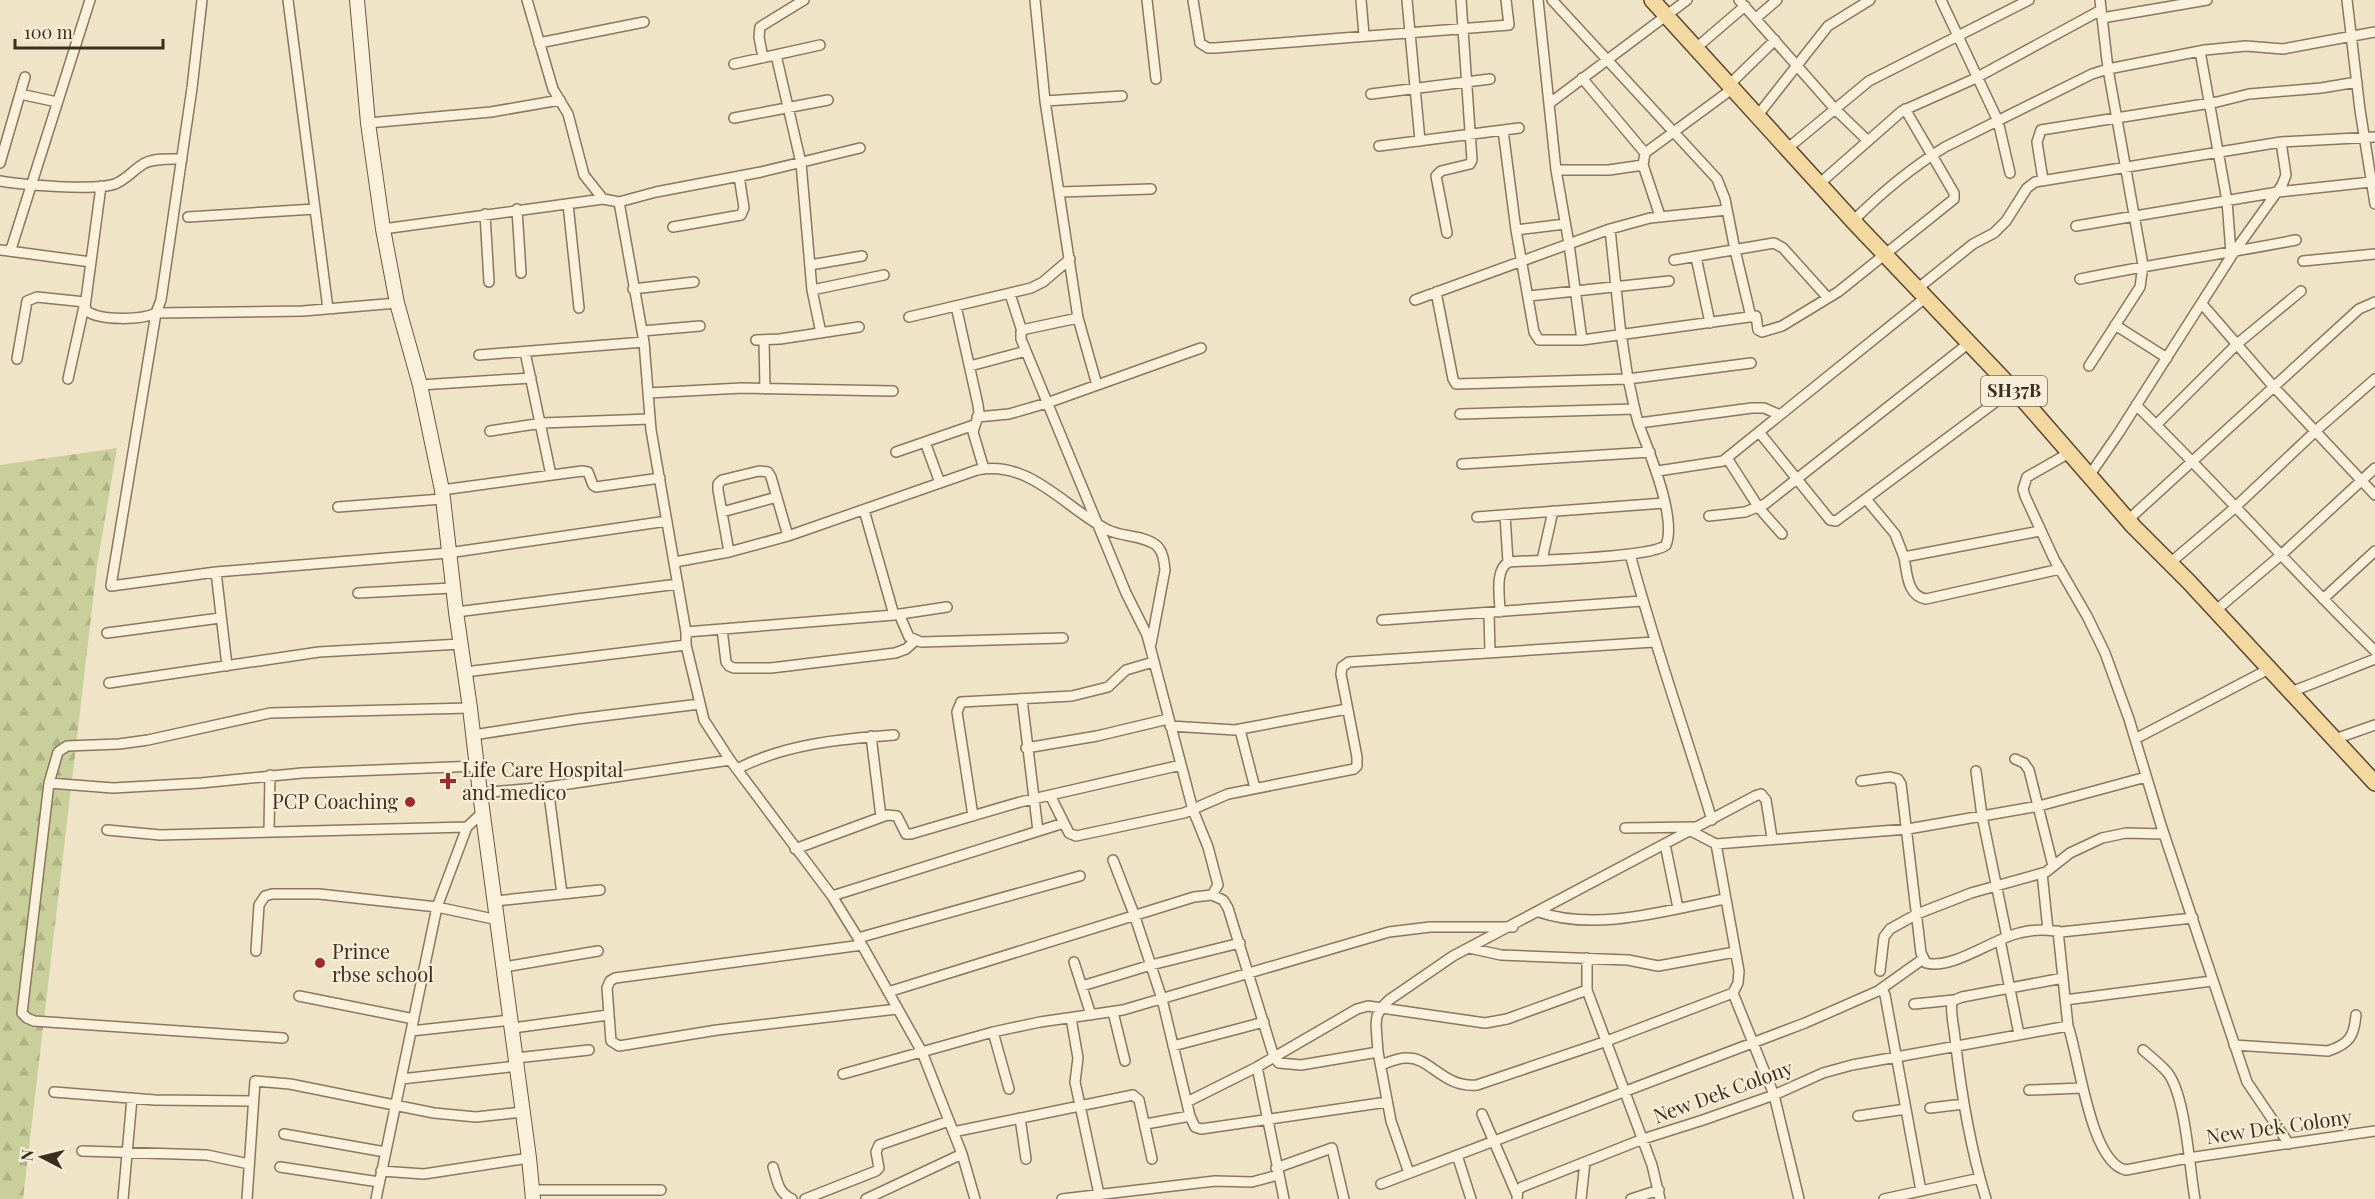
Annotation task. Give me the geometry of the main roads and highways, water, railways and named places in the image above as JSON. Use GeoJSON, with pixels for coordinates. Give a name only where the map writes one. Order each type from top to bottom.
{"type":"FeatureCollection","features":[{"type":"Feature","properties":{"kind":"main road","name":"SH37B"},"geometry":{"type":"LineString","coordinates":[[1652,0],[1853,221],[2013,389],[2128,520],[2215,610],[2375,783]]}},
{"type":"Feature","properties":{"kind":"place","name":"Life Care Hospital and medico"},"geometry":{"type":"Point","coordinates":[448,781]}},
{"type":"Feature","properties":{"kind":"place","name":"PCP Coaching"},"geometry":{"type":"Point","coordinates":[410,802]}},
{"type":"Feature","properties":{"kind":"place","name":"Prince rbse school"},"geometry":{"type":"Point","coordinates":[320,963]}}]}
